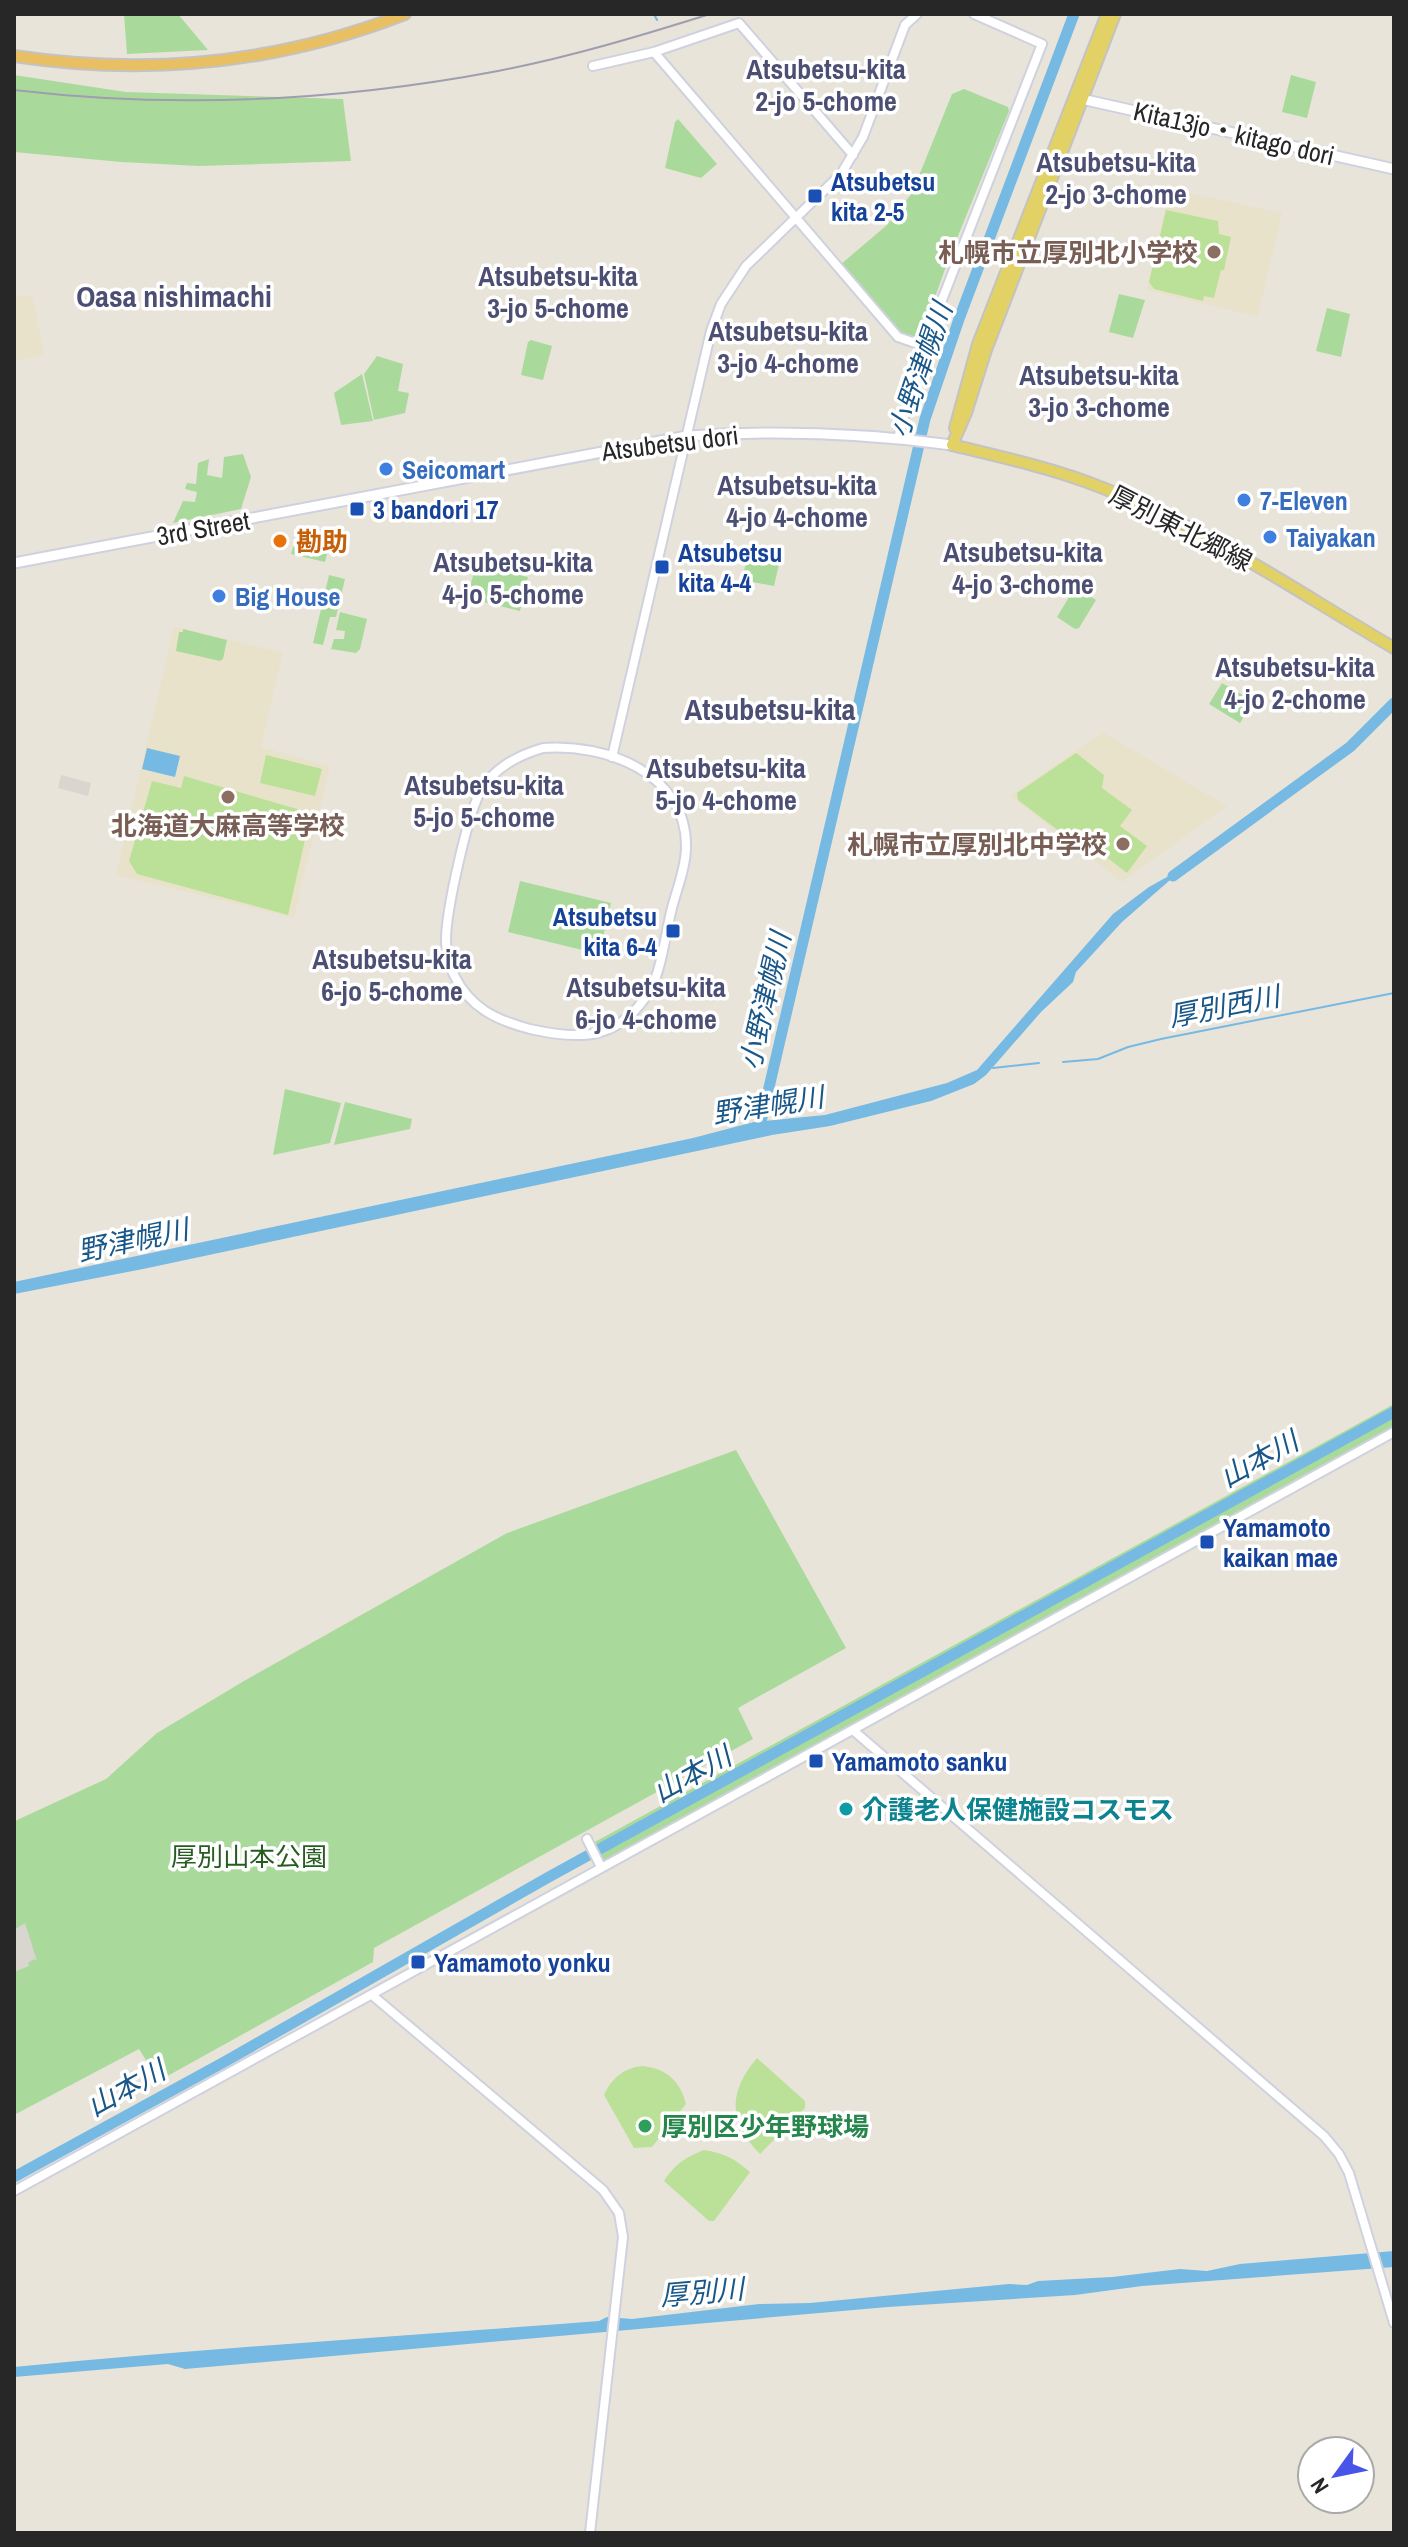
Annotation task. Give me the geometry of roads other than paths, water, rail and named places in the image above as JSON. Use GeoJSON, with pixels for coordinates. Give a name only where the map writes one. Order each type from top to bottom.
{"type":"FeatureCollection","features":[{"type":"Feature","properties":{"kind":"highway"},"geometry":{"type":"LineString","coordinates":[[14,56],[84,65],[123,66],[221,61],[317,42],[405,14]]}},
{"type":"Feature","properties":{"kind":"main road"},"geometry":{"type":"LineString","coordinates":[[1078,98],[1107,14]]}},
{"type":"Feature","properties":{"kind":"main road"},"geometry":{"type":"LineString","coordinates":[[952,445],[958,409],[978,344],[1115,14]]}},
{"type":"Feature","properties":{"kind":"main road","name":"Kita13jo・kitago dori"},"geometry":{"type":"LineString","coordinates":[[1078,98],[1394,169]]}},
{"type":"Feature","properties":{"kind":"main road","name":"Atsubetsu dori"},"geometry":{"type":"LineString","coordinates":[[391,491],[687,436],[802,432],[952,445]]}},
{"type":"Feature","properties":{"kind":"main road","name":"厚別東北郷線"},"geometry":{"type":"LineString","coordinates":[[952,445],[1027,463],[1087,482],[1136,503],[1204,535],[1394,648]]}},
{"type":"Feature","properties":{"kind":"main road","name":"3rd Street"},"geometry":{"type":"LineString","coordinates":[[14,563],[391,491]]}},
{"type":"Feature","properties":{"kind":"street"},"geometry":{"type":"LineString","coordinates":[[903,439],[924,346],[1042,44],[974,14]]}},
{"type":"Feature","properties":{"kind":"street"},"geometry":{"type":"LineString","coordinates":[[612,757],[711,331],[721,304],[746,266],[834,182],[853,155],[913,16]]}},
{"type":"Feature","properties":{"kind":"street"},"geometry":{"type":"LineString","coordinates":[[593,66],[654,52],[739,23],[853,155]]}},
{"type":"Feature","properties":{"kind":"street"},"geometry":{"type":"LineString","coordinates":[[654,52],[898,337],[924,346]]}},
{"type":"Feature","properties":{"kind":"street"},"geometry":{"type":"LineString","coordinates":[[543,748],[569,748],[612,757],[641,768],[659,781],[673,799],[685,832],[685,857],[656,980],[639,1008],[616,1025],[594,1034],[565,1037],[505,1023],[478,1008],[465,993],[453,973],[446,948],[446,926],[469,817],[478,794],[492,775],[508,762],[543,748]]}},
{"type":"Feature","properties":{"kind":"street"},"geometry":{"type":"LineString","coordinates":[[14,2191],[1394,1432]]}},
{"type":"Feature","properties":{"kind":"street"},"geometry":{"type":"LineString","coordinates":[[854,1731],[1314,2126],[1339,2154],[1349,2173],[1394,2323]]}},
{"type":"Feature","properties":{"kind":"street"},"geometry":{"type":"LineString","coordinates":[[588,1841],[601,1867]]}},
{"type":"Feature","properties":{"kind":"street"},"geometry":{"type":"LineString","coordinates":[[372,1995],[603,2190],[619,2213],[623,2237],[618,2293],[590,2533]]}},
{"type":"Feature","properties":{"kind":"water"},"geometry":{"type":"Polygon","coordinates":[[[147,748],[180,756],[175,777],[142,769],[147,748]]]}},
{"type":"Feature","properties":{"kind":"water"},"geometry":{"type":"Polygon","coordinates":[[[1185,867],[1122,922],[1076,972],[1073,982],[1041,1012],[986,1075],[974,1084],[931,1101],[830,1126],[772,1135],[14,1294],[14,1282],[693,1138],[754,1122],[825,1115],[947,1083],[977,1070],[1113,914],[1149,887],[1185,867]]]}},
{"type":"Feature","properties":{"kind":"water"},"geometry":{"type":"Polygon","coordinates":[[[1394,2251],[1394,2267],[1142,2286],[1075,2295],[888,2307],[185,2369],[168,2364],[14,2377],[14,2367],[87,2360],[599,2321],[607,2317],[632,2319],[759,2304],[810,2303],[1009,2284],[1027,2285],[1038,2281],[1180,2269],[1207,2271],[1240,2264],[1394,2251]]]}},
{"type":"Feature","properties":{"kind":"waterway"},"geometry":{"type":"LineString","coordinates":[[654,14],[657,20]]}},
{"type":"Feature","properties":{"kind":"waterway","name":"小野津幌川"},"geometry":{"type":"LineString","coordinates":[[760,1126],[925,419],[959,319],[1074,14]]}},
{"type":"Feature","properties":{"kind":"waterway","name":"野津幌川"},"geometry":{"type":"LineString","coordinates":[[1173,876],[1350,747],[1394,703]]}},
{"type":"Feature","properties":{"kind":"waterway","name":"厚別西川"},"geometry":{"type":"LineString","coordinates":[[1063,1062],[1098,1059],[1161,1039],[1394,993]]}},
{"type":"Feature","properties":{"kind":"waterway","name":"厚別西川"},"geometry":{"type":"LineString","coordinates":[[993,1068],[1039,1063]]}},
{"type":"Feature","properties":{"kind":"waterway","name":"山本川"},"geometry":{"type":"LineString","coordinates":[[14,2177],[226,2061],[547,1878],[1394,1412]]}},
{"type":"Feature","properties":{"kind":"railway"},"geometry":{"type":"LineString","coordinates":[[14,90],[74,96],[196,100],[257,99],[378,89],[525,65],[605,46],[710,14]]}},
{"type":"Feature","properties":{"kind":"place","name":"Atsubetsu kita 2-5"},"geometry":{"type":"Point","coordinates":[815,196]}},
{"type":"Feature","properties":{"kind":"place","name":"札幌市立厚別北小学校"},"geometry":{"type":"Point","coordinates":[1214,252]}},
{"type":"Feature","properties":{"kind":"place","name":"Seicomart"},"geometry":{"type":"Point","coordinates":[386,469]}},
{"type":"Feature","properties":{"kind":"place","name":"7-Eleven"},"geometry":{"type":"Point","coordinates":[1244,500]}},
{"type":"Feature","properties":{"kind":"place","name":"3 bandori 17"},"geometry":{"type":"Point","coordinates":[357,509]}},
{"type":"Feature","properties":{"kind":"place","name":"Taiyakan"},"geometry":{"type":"Point","coordinates":[1270,537]}},
{"type":"Feature","properties":{"kind":"place","name":"勘助"},"geometry":{"type":"Point","coordinates":[280,541]}},
{"type":"Feature","properties":{"kind":"place","name":"Atsubetsu kita 4-4"},"geometry":{"type":"Point","coordinates":[662,567]}},
{"type":"Feature","properties":{"kind":"place","name":"Big House"},"geometry":{"type":"Point","coordinates":[219,596]}},
{"type":"Feature","properties":{"kind":"place","name":"北海道大麻高等学校"},"geometry":{"type":"Point","coordinates":[228,797]}},
{"type":"Feature","properties":{"kind":"place","name":"札幌市立厚別北中学校"},"geometry":{"type":"Point","coordinates":[1123,844]}},
{"type":"Feature","properties":{"kind":"place","name":"Atsubetsu kita 6-4"},"geometry":{"type":"Point","coordinates":[673,931]}},
{"type":"Feature","properties":{"kind":"place","name":"Yamamoto kaikan mae"},"geometry":{"type":"Point","coordinates":[1207,1542]}},
{"type":"Feature","properties":{"kind":"place","name":"Yamamoto sanku"},"geometry":{"type":"Point","coordinates":[816,1761]}},
{"type":"Feature","properties":{"kind":"place","name":"介護老人保健施設コスモス"},"geometry":{"type":"Point","coordinates":[846,1809]}},
{"type":"Feature","properties":{"kind":"place","name":"Yamamoto yonku"},"geometry":{"type":"Point","coordinates":[418,1962]}},
{"type":"Feature","properties":{"kind":"place","name":"厚別区少年野球場"},"geometry":{"type":"Point","coordinates":[645,2126]}},
{"type":"Feature","properties":{"kind":"district","name":"Atsubetsu-kita 2-jo 5-chome"},"geometry":{"type":"Point","coordinates":[826,85]}},
{"type":"Feature","properties":{"kind":"district","name":"Atsubetsu-kita 2-jo 3-chome"},"geometry":{"type":"Point","coordinates":[1116,178]}},
{"type":"Feature","properties":{"kind":"district","name":"Atsubetsu-kita 3-jo 5-chome"},"geometry":{"type":"Point","coordinates":[558,292]}},
{"type":"Feature","properties":{"kind":"district","name":"Oasa nishimachi"},"geometry":{"type":"Point","coordinates":[174,296]}},
{"type":"Feature","properties":{"kind":"district","name":"Atsubetsu-kita 3-jo 4-chome"},"geometry":{"type":"Point","coordinates":[788,347]}},
{"type":"Feature","properties":{"kind":"district","name":"Atsubetsu-kita 3-jo 3-chome"},"geometry":{"type":"Point","coordinates":[1099,391]}},
{"type":"Feature","properties":{"kind":"district","name":"Atsubetsu-kita 4-jo 4-chome"},"geometry":{"type":"Point","coordinates":[797,501]}},
{"type":"Feature","properties":{"kind":"district","name":"Atsubetsu-kita 4-jo 3-chome"},"geometry":{"type":"Point","coordinates":[1023,568]}},
{"type":"Feature","properties":{"kind":"district","name":"Atsubetsu-kita 4-jo 5-chome"},"geometry":{"type":"Point","coordinates":[513,578]}},
{"type":"Feature","properties":{"kind":"district","name":"Atsubetsu-kita 4-jo 2-chome"},"geometry":{"type":"Point","coordinates":[1295,683]}},
{"type":"Feature","properties":{"kind":"district","name":"Atsubetsu-kita"},"geometry":{"type":"Point","coordinates":[770,709]}},
{"type":"Feature","properties":{"kind":"district","name":"Atsubetsu-kita 5-jo 4-chome"},"geometry":{"type":"Point","coordinates":[726,784]}},
{"type":"Feature","properties":{"kind":"district","name":"Atsubetsu-kita 5-jo 5-chome"},"geometry":{"type":"Point","coordinates":[484,801]}},
{"type":"Feature","properties":{"kind":"district","name":"Atsubetsu-kita 6-jo 5-chome"},"geometry":{"type":"Point","coordinates":[392,975]}},
{"type":"Feature","properties":{"kind":"district","name":"Atsubetsu-kita 6-jo 4-chome"},"geometry":{"type":"Point","coordinates":[646,1003]}},
{"type":"Feature","properties":{"kind":"park label","name":"厚別山本公園"},"geometry":{"type":"Point","coordinates":[249,1856]}},
{"type":"Feature","properties":{"kind":"water label","name":"厚別川"},"geometry":{"type":"Point","coordinates":[702,2292]}}]}
